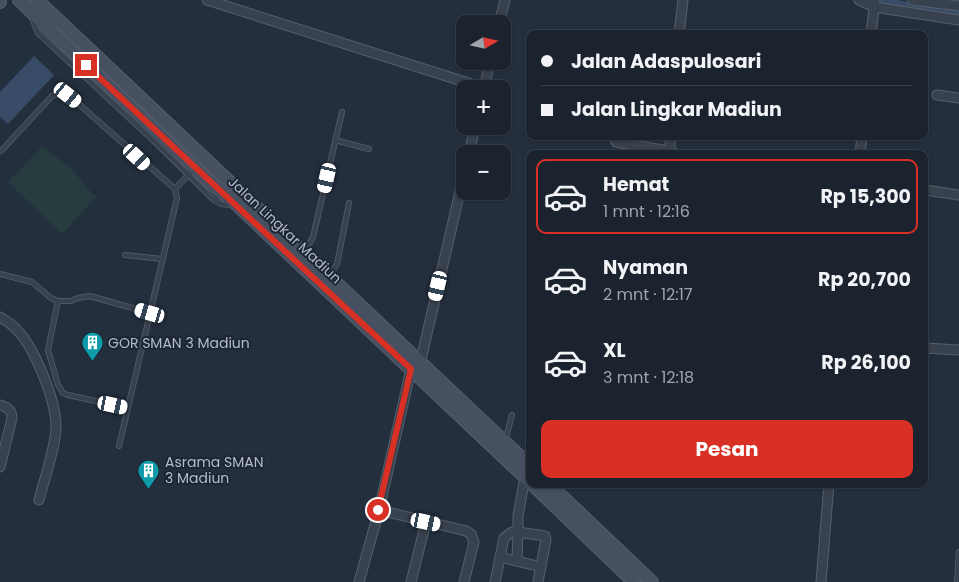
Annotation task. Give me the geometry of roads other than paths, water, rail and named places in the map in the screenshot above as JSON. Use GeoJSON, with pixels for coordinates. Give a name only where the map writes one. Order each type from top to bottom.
{"type":"FeatureCollection","features":[{"type":"Feature","properties":{"kind":"main road","name":"Jalan Lingkar Madiun"},"geometry":{"type":"LineString","coordinates":[[19,0],[33,5],[137,104],[304,252],[416,367],[504,442],[526,467]]}},
{"type":"Feature","properties":{"kind":"main road","name":"Jalan Lingkar Madiun"},"geometry":{"type":"LineString","coordinates":[[137,104],[191,171],[237,205],[526,467]]}},
{"type":"Feature","properties":{"kind":"main road","name":"Jalan Lingkar Madiun"},"geometry":{"type":"LineString","coordinates":[[546,488],[634,582]]}},
{"type":"Feature","properties":{"kind":"main road"},"geometry":{"type":"LineString","coordinates":[[553,488],[652,582]]}},
{"type":"Feature","properties":{"kind":"street"},"geometry":{"type":"LineString","coordinates":[[207,0],[459,80]]}},
{"type":"Feature","properties":{"kind":"street"},"geometry":{"type":"LineString","coordinates":[[502,15],[505,0]]}},
{"type":"Feature","properties":{"kind":"street"},"geometry":{"type":"LineString","coordinates":[[680,30],[683,0]]}},
{"type":"Feature","properties":{"kind":"street"},"geometry":{"type":"LineString","coordinates":[[859,0],[959,20]]}},
{"type":"Feature","properties":{"kind":"street"},"geometry":{"type":"LineString","coordinates":[[912,0],[959,6]]}},
{"type":"Feature","properties":{"kind":"street"},"geometry":{"type":"LineString","coordinates":[[871,30],[874,4]]}},
{"type":"Feature","properties":{"kind":"street"},"geometry":{"type":"LineString","coordinates":[[937,95],[959,98]]}},
{"type":"Feature","properties":{"kind":"street"},"geometry":{"type":"LineString","coordinates":[[616,142],[656,150]]}},
{"type":"Feature","properties":{"kind":"street"},"geometry":{"type":"LineString","coordinates":[[928,190],[959,194]]}},
{"type":"Feature","properties":{"kind":"street"},"geometry":{"type":"LineString","coordinates":[[359,582],[458,200]]}},
{"type":"Feature","properties":{"kind":"street"},"geometry":{"type":"LineString","coordinates":[[0,317],[19,332],[27,345],[46,380],[55,412],[55,433],[39,500]]}},
{"type":"Feature","properties":{"kind":"street"},"geometry":{"type":"LineString","coordinates":[[928,348],[959,350]]}},
{"type":"Feature","properties":{"kind":"street"},"geometry":{"type":"LineString","coordinates":[[0,405],[12,413],[12,418],[0,467]]}},
{"type":"Feature","properties":{"kind":"street"},"geometry":{"type":"LineString","coordinates":[[517,561],[518,516],[526,478]]}},
{"type":"Feature","properties":{"kind":"street"},"geometry":{"type":"LineString","coordinates":[[820,582],[829,488]]}},
{"type":"Feature","properties":{"kind":"street"},"geometry":{"type":"LineString","coordinates":[[378,510],[466,531],[473,538],[474,542],[464,582]]}},
{"type":"Feature","properties":{"kind":"street"},"geometry":{"type":"LineString","coordinates":[[411,582],[426,522]]}},
{"type":"Feature","properties":{"kind":"street"},"geometry":{"type":"LineString","coordinates":[[495,582],[504,538],[512,532],[546,538],[538,582]]}},
{"type":"Feature","properties":{"kind":"street"},"geometry":{"type":"LineString","coordinates":[[500,557],[541,567]]}},
{"type":"Feature","properties":{"kind":"lane"},"geometry":{"type":"LineString","coordinates":[[33,5],[35,28],[38,33],[191,171],[175,190]]}},
{"type":"Feature","properties":{"kind":"lane"},"geometry":{"type":"LineString","coordinates":[[1,151],[52,96],[68,95],[175,190],[177,198],[118,446]]}},
{"type":"Feature","properties":{"kind":"lane"},"geometry":{"type":"LineString","coordinates":[[304,252],[313,237],[342,112]]}},
{"type":"Feature","properties":{"kind":"lane"},"geometry":{"type":"LineString","coordinates":[[336,140],[369,149]]}},
{"type":"Feature","properties":{"kind":"lane"},"geometry":{"type":"LineString","coordinates":[[329,276],[337,264],[349,203]]}},
{"type":"Feature","properties":{"kind":"lane"},"geometry":{"type":"LineString","coordinates":[[125,254],[162,259]]}},
{"type":"Feature","properties":{"kind":"lane"},"geometry":{"type":"LineString","coordinates":[[0,274],[32,282],[51,298],[58,301],[72,301],[90,296],[150,313]]}},
{"type":"Feature","properties":{"kind":"lane"},"geometry":{"type":"LineString","coordinates":[[58,301],[48,350],[60,390],[68,395],[128,408]]}},
{"type":"Feature","properties":{"kind":"lane"},"geometry":{"type":"LineString","coordinates":[[504,442],[508,434],[512,415]]}},
{"type":"Feature","properties":{"kind":"lane"},"geometry":{"type":"LineString","coordinates":[[957,582],[959,552]]}},
{"type":"Feature","properties":{"kind":"water"},"geometry":{"type":"Polygon","coordinates":[[[34,56],[54,75],[8,124],[0,117],[0,92],[34,56]]]}},
{"type":"Feature","properties":{"kind":"waterway"},"geometry":{"type":"LineString","coordinates":[[877,0],[906,7],[959,13]]}},
{"type":"Feature","properties":{"kind":"place","name":"GOR SMAN 3 Madiun"},"geometry":{"type":"Point","coordinates":[92,362]}},
{"type":"Feature","properties":{"kind":"place","name":"Asrama SMAN 3 Madiun"},"geometry":{"type":"Point","coordinates":[149,489]}}]}
